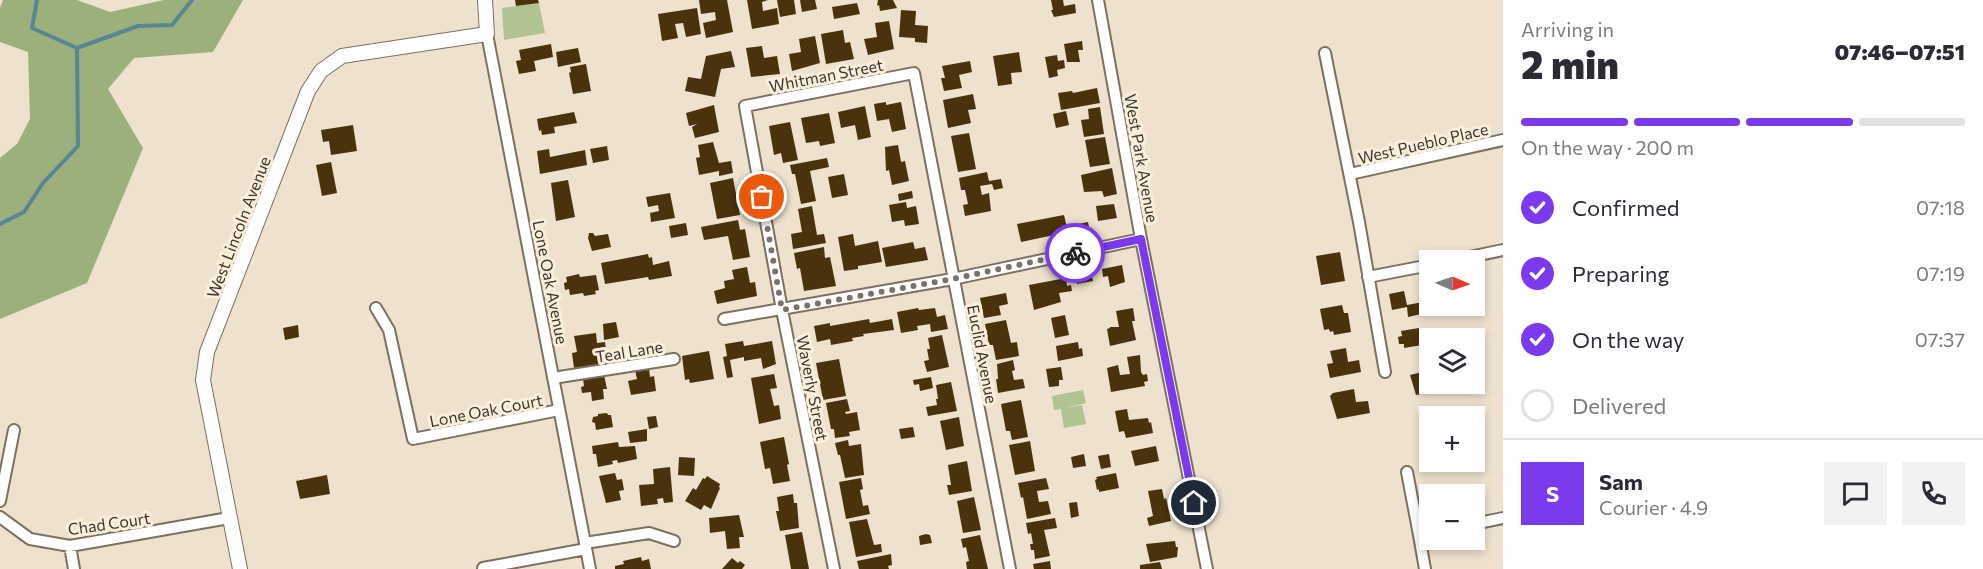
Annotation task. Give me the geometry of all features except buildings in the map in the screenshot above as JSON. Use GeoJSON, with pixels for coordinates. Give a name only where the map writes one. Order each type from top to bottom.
{"type":"FeatureCollection","features":[{"type":"Feature","properties":{"kind":"street","name":"Lone Oak Avenue"},"geometry":{"type":"LineString","coordinates":[[485,0],[487,34],[590,569]]}},
{"type":"Feature","properties":{"kind":"street","name":"West Park Avenue"},"geometry":{"type":"LineString","coordinates":[[1098,0],[1141,239],[1207,569]]}},
{"type":"Feature","properties":{"kind":"street","name":"West Lincoln Avenue"},"geometry":{"type":"LineString","coordinates":[[240,569],[203,380],[207,352],[308,91],[321,70],[342,56],[487,34]]}},
{"type":"Feature","properties":{"kind":"street","name":"West Pueblo Place"},"geometry":{"type":"LineString","coordinates":[[1324,53],[1350,174],[1385,372]]}},
{"type":"Feature","properties":{"kind":"street","name":"Whitman Street"},"geometry":{"type":"LineString","coordinates":[[745,106],[914,73]]}},
{"type":"Feature","properties":{"kind":"street","name":"Euclid Avenue"},"geometry":{"type":"LineString","coordinates":[[914,73],[952,279],[1010,569]]}},
{"type":"Feature","properties":{"kind":"street","name":"Waverly Street"},"geometry":{"type":"LineString","coordinates":[[745,106],[782,310],[834,569]]}},
{"type":"Feature","properties":{"kind":"street","name":"West Pueblo Place"},"geometry":{"type":"LineString","coordinates":[[1350,174],[1503,140]]}},
{"type":"Feature","properties":{"kind":"street"},"geometry":{"type":"LineString","coordinates":[[724,320],[952,279],[1141,239]]}},
{"type":"Feature","properties":{"kind":"street"},"geometry":{"type":"LineString","coordinates":[[1485,254],[1503,250]]}},
{"type":"Feature","properties":{"kind":"street"},"geometry":{"type":"LineString","coordinates":[[1368,277],[1419,267]]}},
{"type":"Feature","properties":{"kind":"street","name":"Lone Oak Court"},"geometry":{"type":"LineString","coordinates":[[376,308],[389,330],[413,440],[559,410]]}},
{"type":"Feature","properties":{"kind":"street","name":"Teal Lane"},"geometry":{"type":"LineString","coordinates":[[553,378],[674,359]]}},
{"type":"Feature","properties":{"kind":"street"},"geometry":{"type":"LineString","coordinates":[[0,501],[14,430]]}},
{"type":"Feature","properties":{"kind":"street"},"geometry":{"type":"LineString","coordinates":[[1407,472],[1419,516]]}},
{"type":"Feature","properties":{"kind":"street","name":"Chad Court"},"geometry":{"type":"LineString","coordinates":[[0,517],[30,539],[70,546],[229,519]]}},
{"type":"Feature","properties":{"kind":"street"},"geometry":{"type":"LineString","coordinates":[[1485,522],[1503,518]]}},
{"type":"Feature","properties":{"kind":"street"},"geometry":{"type":"LineString","coordinates":[[483,568],[649,533],[674,541]]}},
{"type":"Feature","properties":{"kind":"street"},"geometry":{"type":"LineString","coordinates":[[70,546],[74,569]]}},
{"type":"Feature","properties":{"kind":"street"},"geometry":{"type":"LineString","coordinates":[[1424,550],[1425,569]]}},
{"type":"Feature","properties":{"kind":"green space"},"geometry":{"type":"Polygon","coordinates":[[[3,0],[77,0],[110,12],[164,0],[243,0],[213,52],[134,58],[108,89],[143,148],[87,283],[0,319],[0,158],[17,144],[30,119],[28,52],[0,42],[0,8],[3,0]]]}},
{"type":"Feature","properties":{"kind":"green space"},"geometry":{"type":"Polygon","coordinates":[[[539,3],[545,33],[504,40],[502,8],[539,3]]]}},
{"type":"Feature","properties":{"kind":"green space"},"geometry":{"type":"Polygon","coordinates":[[[1083,390],[1086,403],[1064,408],[1082,405],[1086,424],[1064,428],[1061,409],[1054,410],[1052,396],[1083,390]]]}},
{"type":"Feature","properties":{"kind":"waterway"},"geometry":{"type":"LineString","coordinates":[[37,0],[32,28],[77,48]]}},
{"type":"Feature","properties":{"kind":"waterway"},"geometry":{"type":"LineString","coordinates":[[77,48],[138,26],[172,25],[192,0]]}},
{"type":"Feature","properties":{"kind":"waterway"},"geometry":{"type":"LineString","coordinates":[[0,224],[24,212],[43,183],[78,146],[77,48]]}},
{"type":"Feature","properties":{"kind":"way so far"},"geometry":{"type":"LineString","coordinates":[[762,197],[782,310],[952,279],[1075,253]]}},
{"type":"Feature","properties":{"kind":"route"},"geometry":{"type":"LineString","coordinates":[[1075,253],[1141,239],[1194,503]]}}]}
